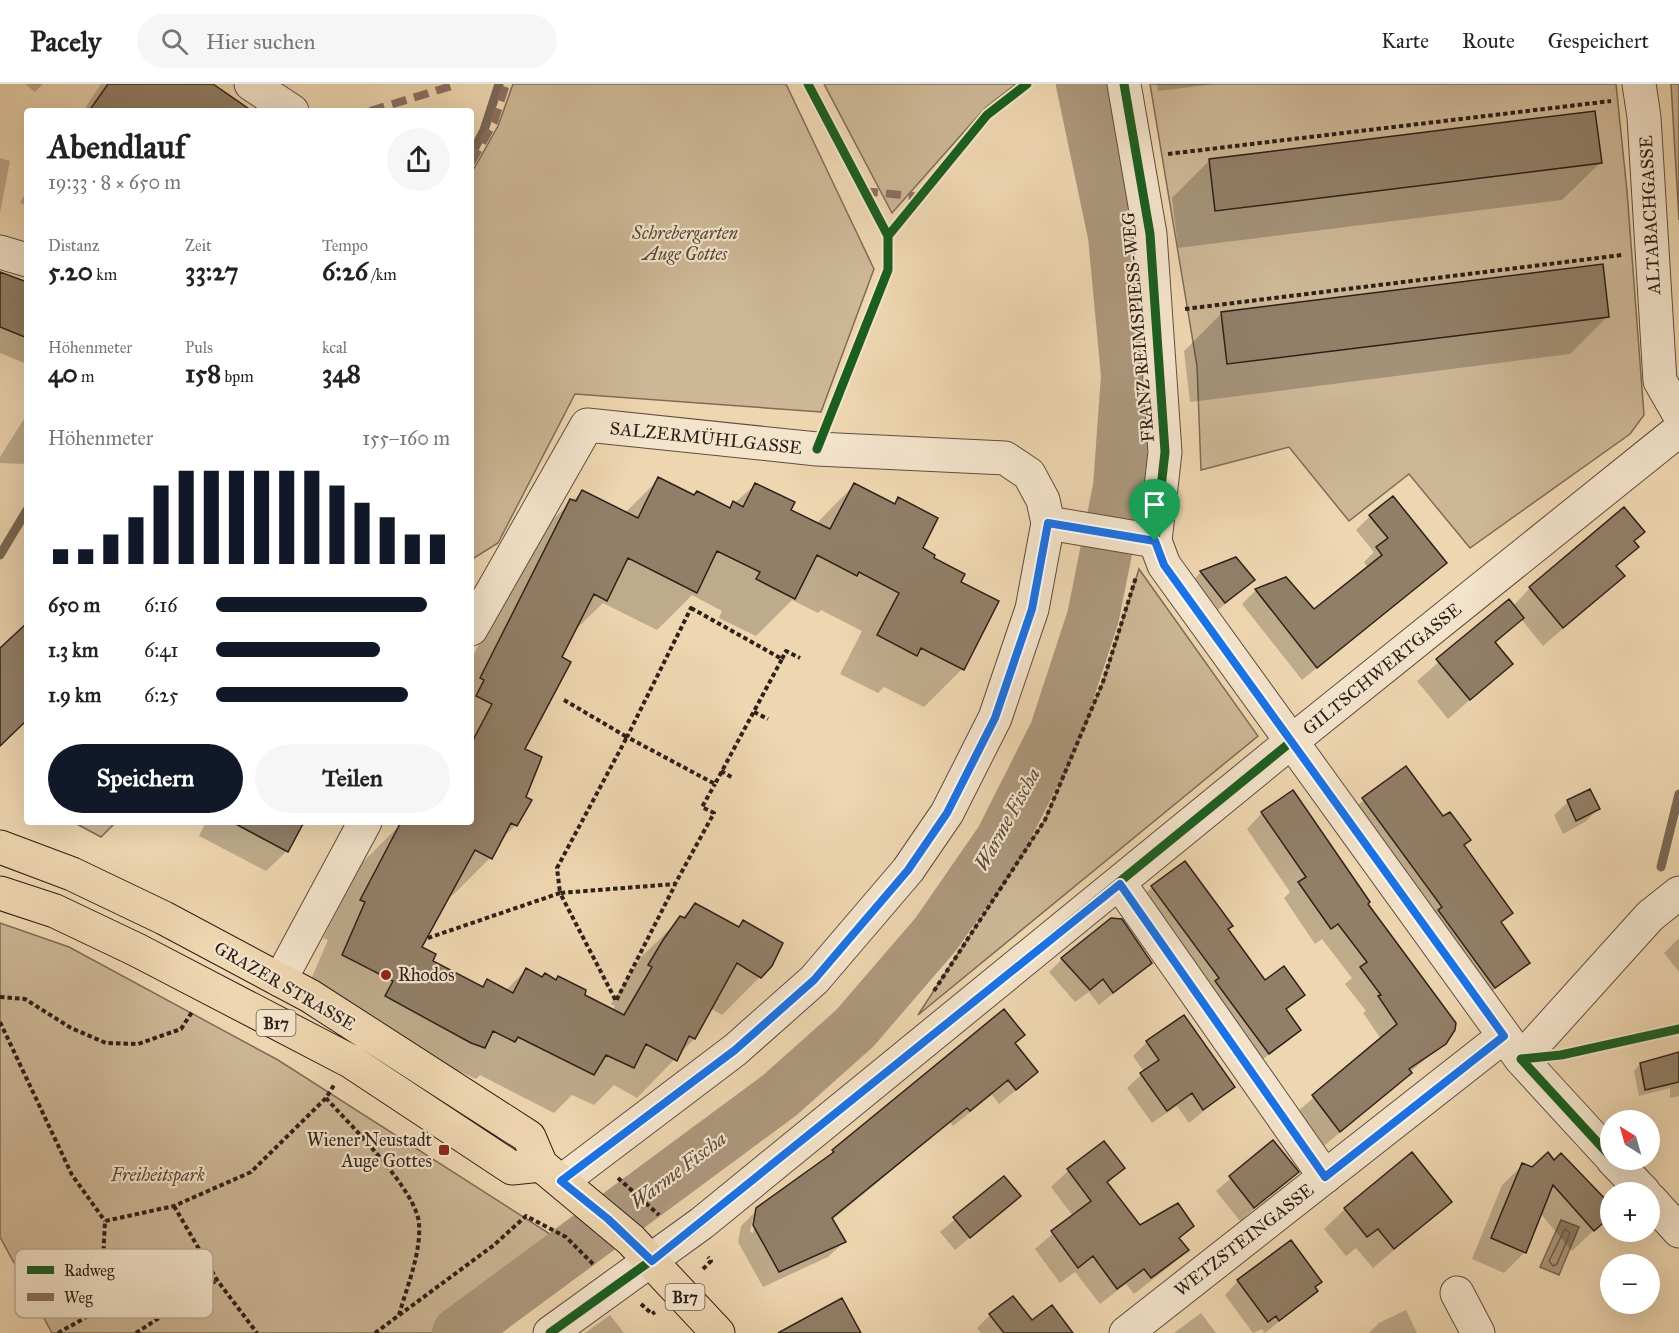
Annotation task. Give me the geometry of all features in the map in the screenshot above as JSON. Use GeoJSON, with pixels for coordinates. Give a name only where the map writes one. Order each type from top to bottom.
{"type":"FeatureCollection","features":[{"type":"Feature","properties":{"kind":"main road","name":"GRAZER STRASSE"},"geometry":{"type":"LineString","coordinates":[[0,847],[72,874],[164,918],[310,996],[529,1137],[551,1173],[624,1234],[718,1333]]}},
{"type":"Feature","properties":{"kind":"main road","name":"GRAZER STRASSE"},"geometry":{"type":"LineString","coordinates":[[0,893],[55,911],[137,950],[350,1061],[512,1168],[551,1173]]}},
{"type":"Feature","properties":{"kind":"street"},"geometry":{"type":"LineString","coordinates":[[251,84],[287,108]]}},
{"type":"Feature","properties":{"kind":"street","name":"FRANZ REIMSPIESS-WEG"},"geometry":{"type":"LineString","coordinates":[[1124,84],[1150,234],[1165,452],[1145,539],[1512,1048],[1600,1145]]}},
{"type":"Feature","properties":{"kind":"street","name":"ALTABACHGASSE"},"geometry":{"type":"LineString","coordinates":[[1640,91],[1660,381],[1679,414]]}},
{"type":"Feature","properties":{"kind":"street"},"geometry":{"type":"LineString","coordinates":[[0,252],[24,259]]}},
{"type":"Feature","properties":{"kind":"street","name":"SALZERMÜHLGASSE"},"geometry":{"type":"LineString","coordinates":[[474,624],[587,425],[817,449],[1005,458],[1029,474],[1043,500],[1048,523]]}},
{"type":"Feature","properties":{"kind":"street","name":"GILTSCHWERTGASSE"},"geometry":{"type":"LineString","coordinates":[[550,1333],[652,1261],[1679,430]]}},
{"type":"Feature","properties":{"kind":"street"},"geometry":{"type":"LineString","coordinates":[[551,1173],[735,1050],[814,980],[908,870],[947,813],[995,718],[1032,609],[1048,523],[1145,539]]}},
{"type":"Feature","properties":{"kind":"street"},"geometry":{"type":"LineString","coordinates":[[280,980],[363,825]]}},
{"type":"Feature","properties":{"kind":"street"},"geometry":{"type":"LineString","coordinates":[[1120,884],[1325,1177]]}},
{"type":"Feature","properties":{"kind":"street","name":"WETZSTEINGASSE"},"geometry":{"type":"LineString","coordinates":[[1126,1333],[1325,1177],[1512,1048],[1650,916],[1679,893]]}},
{"type":"Feature","properties":{"kind":"street","name":"FRANZ REIMSPIESS-WEG"},"geometry":{"type":"LineString","coordinates":[[1623,1170],[1635,1182]]}},
{"type":"Feature","properties":{"kind":"street"},"geometry":{"type":"LineString","coordinates":[[1660,1210],[1679,1231]]}},
{"type":"Feature","properties":{"kind":"street"},"geometry":{"type":"LineString","coordinates":[[1457,1293],[1478,1333]]}},
{"type":"Feature","properties":{"kind":"path"},"geometry":{"type":"LineString","coordinates":[[1137,158],[1640,91]]}},
{"type":"Feature","properties":{"kind":"path"},"geometry":{"type":"LineString","coordinates":[[1156,313],[1652,251]]}},
{"type":"Feature","properties":{"kind":"path"},"geometry":{"type":"LineString","coordinates":[[931,995],[1045,819],[1103,682],[1139,569],[1145,539]]}},
{"type":"Feature","properties":{"kind":"path"},"geometry":{"type":"LineString","coordinates":[[782,659],[691,608],[557,868],[560,893],[616,1001],[714,813],[702,807],[721,771],[754,712],[782,659],[786,651],[800,658]]}},
{"type":"Feature","properties":{"kind":"path"},"geometry":{"type":"LineString","coordinates":[[564,700],[715,784]]}},
{"type":"Feature","properties":{"kind":"path"},"geometry":{"type":"LineString","coordinates":[[754,712],[768,719]]}},
{"type":"Feature","properties":{"kind":"path"},"geometry":{"type":"LineString","coordinates":[[721,771],[733,778]]}},
{"type":"Feature","properties":{"kind":"path"},"geometry":{"type":"LineString","coordinates":[[429,938],[560,893],[675,884]]}},
{"type":"Feature","properties":{"kind":"path"},"geometry":{"type":"LineString","coordinates":[[0,997],[24,999],[71,1028],[106,1043],[138,1044],[181,1029],[197,1004]]}},
{"type":"Feature","properties":{"kind":"path"},"geometry":{"type":"LineString","coordinates":[[0,1022],[72,1175],[105,1221],[104,1249]]}},
{"type":"Feature","properties":{"kind":"path"},"geometry":{"type":"LineString","coordinates":[[105,1221],[174,1206],[251,1173],[326,1098],[336,1083]]}},
{"type":"Feature","properties":{"kind":"path"},"geometry":{"type":"LineString","coordinates":[[326,1098],[404,1187],[419,1223],[415,1260],[399,1316]]}},
{"type":"Feature","properties":{"kind":"path"},"geometry":{"type":"LineString","coordinates":[[617,1178],[654,1211]]}},
{"type":"Feature","properties":{"kind":"path"},"geometry":{"type":"LineString","coordinates":[[174,1206],[199,1249]]}},
{"type":"Feature","properties":{"kind":"path"},"geometry":{"type":"LineString","coordinates":[[375,1333],[494,1245],[526,1216],[566,1237],[588,1260]]}},
{"type":"Feature","properties":{"kind":"path"},"geometry":{"type":"LineString","coordinates":[[213,1273],[257,1333]]}},
{"type":"Feature","properties":{"kind":"path"},"geometry":{"type":"LineString","coordinates":[[213,1283],[217,1280]]}},
{"type":"Feature","properties":{"kind":"path"},"geometry":{"type":"LineString","coordinates":[[58,1333],[85,1318]]}},
{"type":"Feature","properties":{"kind":"path"},"geometry":{"type":"LineString","coordinates":[[136,1333],[159,1318]]}},
{"type":"Feature","properties":{"kind":"green space","name":"Schrebergarten Auge Gottes"},"geometry":{"type":"Polygon","coordinates":[[[513,84],[786,84],[874,269],[821,412],[575,394],[498,543],[474,558],[474,169],[498,126],[513,84]]]}},
{"type":"Feature","properties":{"kind":"green space"},"geometry":{"type":"Polygon","coordinates":[[[824,84],[1016,84],[985,108],[892,213],[824,84]]]}},
{"type":"Feature","properties":{"kind":"green space"},"geometry":{"type":"Polygon","coordinates":[[[1150,84],[1616,84],[1627,191],[1644,415],[1630,434],[1470,548],[1409,474],[1349,521],[1289,447],[1201,470],[1197,366],[1150,84]]]}},
{"type":"Feature","properties":{"kind":"green space"},"geometry":{"type":"Polygon","coordinates":[[[1671,84],[1679,84],[1679,220],[1671,84]]]}},
{"type":"Feature","properties":{"kind":"green space"},"geometry":{"type":"Polygon","coordinates":[[[1139,569],[1258,736],[918,1015],[1045,820],[1103,682],[1139,569]]]}},
{"type":"Feature","properties":{"kind":"green space"},"geometry":{"type":"Polygon","coordinates":[[[79,825],[113,825],[101,837],[79,825]]]}},
{"type":"Feature","properties":{"kind":"green space","name":"Freiheitspark"},"geometry":{"type":"Polygon","coordinates":[[[0,923],[69,947],[278,1060],[550,1234],[584,1268],[495,1333],[52,1333],[44,1318],[213,1318],[213,1249],[15,1249],[15,1265],[0,1237],[0,923]]]}},
{"type":"Feature","properties":{"kind":"water"},"geometry":{"type":"Polygon","coordinates":[[[1561,1220],[1579,1227],[1559,1275],[1540,1267],[1561,1220]]]}},
{"type":"Feature","properties":{"kind":"building"},"geometry":{"type":"Polygon","coordinates":[[[108,84],[213,84],[248,108],[91,108],[108,84]]]}},
{"type":"Feature","properties":{"kind":"building"},"geometry":{"type":"Polygon","coordinates":[[[1595,111],[1602,163],[1215,211],[1209,159],[1595,111]]]}},
{"type":"Feature","properties":{"kind":"building"},"geometry":{"type":"Polygon","coordinates":[[[1603,264],[1609,317],[1227,364],[1221,312],[1603,264]]]}},
{"type":"Feature","properties":{"kind":"building"},"geometry":{"type":"Polygon","coordinates":[[[0,272],[24,281],[24,337],[0,327],[0,272]]]}},
{"type":"Feature","properties":{"kind":"building"},"geometry":{"type":"Polygon","coordinates":[[[658,477],[694,495],[697,491],[730,508],[733,501],[743,507],[755,483],[795,502],[791,510],[830,529],[854,483],[895,504],[898,497],[938,518],[923,548],[935,555],[934,558],[965,574],[961,582],[999,601],[964,670],[921,648],[917,656],[877,635],[899,593],[859,572],[857,576],[817,555],[795,599],[756,579],[760,572],[717,551],[697,593],[628,558],[607,601],[594,594],[562,657],[571,662],[525,749],[542,757],[526,797],[532,800],[517,826],[511,823],[492,859],[475,850],[422,947],[436,954],[433,961],[483,987],[487,979],[513,993],[526,968],[542,977],[545,973],[556,980],[558,976],[586,990],[585,995],[624,1015],[652,967],[648,965],[663,940],[680,916],[685,918],[695,903],[739,927],[743,920],[783,943],[772,966],[761,978],[737,963],[695,1039],[689,1036],[677,1061],[646,1044],[634,1068],[606,1055],[594,1075],[518,1037],[515,1042],[493,1031],[485,1048],[471,1043],[385,996],[393,981],[342,955],[365,902],[360,900],[399,825],[474,825],[474,738],[492,704],[476,696],[484,680],[480,678],[570,499],[576,501],[582,490],[638,518],[658,477]]]}},
{"type":"Feature","properties":{"kind":"building"},"geometry":{"type":"Polygon","coordinates":[[[1393,496],[1447,563],[1317,668],[1255,589],[1286,577],[1314,609],[1382,555],[1376,547],[1388,538],[1369,515],[1393,496]]]}},
{"type":"Feature","properties":{"kind":"building"},"geometry":{"type":"Polygon","coordinates":[[[1624,507],[1645,532],[1634,541],[1639,547],[1616,566],[1625,576],[1563,628],[1529,587],[1624,507]]]}},
{"type":"Feature","properties":{"kind":"building"},"geometry":{"type":"Polygon","coordinates":[[[1236,557],[1255,580],[1225,603],[1200,571],[1236,557]]]}},
{"type":"Feature","properties":{"kind":"building"},"geometry":{"type":"Polygon","coordinates":[[[1509,599],[1524,618],[1495,642],[1513,664],[1470,700],[1436,659],[1509,599]]]}},
{"type":"Feature","properties":{"kind":"building"},"geometry":{"type":"Polygon","coordinates":[[[24,626],[24,723],[0,746],[0,648],[24,626]]]}},
{"type":"Feature","properties":{"kind":"building"},"geometry":{"type":"Polygon","coordinates":[[[1406,766],[1443,816],[1450,812],[1471,840],[1464,845],[1513,913],[1501,922],[1530,963],[1495,988],[1438,910],[1442,907],[1362,798],[1406,766]]]}},
{"type":"Feature","properties":{"kind":"building"},"geometry":{"type":"Polygon","coordinates":[[[1590,789],[1600,809],[1576,821],[1567,800],[1590,789]]]}},
{"type":"Feature","properties":{"kind":"building"},"geometry":{"type":"Polygon","coordinates":[[[1293,790],[1370,902],[1368,904],[1456,1023],[1455,1030],[1446,1044],[1409,1069],[1412,1073],[1340,1132],[1312,1095],[1397,1024],[1378,996],[1381,995],[1360,967],[1367,962],[1338,924],[1331,929],[1298,882],[1306,877],[1261,812],[1293,790]]]}},
{"type":"Feature","properties":{"kind":"building"},"geometry":{"type":"Polygon","coordinates":[[[238,825],[302,825],[288,852],[238,825]]]}},
{"type":"Feature","properties":{"kind":"building"},"geometry":{"type":"Polygon","coordinates":[[[1185,861],[1233,926],[1228,929],[1265,980],[1284,966],[1305,995],[1286,1009],[1301,1030],[1269,1054],[1215,981],[1219,978],[1151,886],[1185,861]]]}},
{"type":"Feature","properties":{"kind":"building"},"geometry":{"type":"Polygon","coordinates":[[[1111,918],[1122,919],[1152,963],[1113,993],[1103,979],[1090,990],[1061,958],[1111,918]]]}},
{"type":"Feature","properties":{"kind":"building"},"geometry":{"type":"Polygon","coordinates":[[[1004,1009],[1025,1035],[1015,1043],[1038,1072],[1016,1090],[1008,1080],[970,1111],[967,1108],[832,1218],[846,1242],[779,1272],[753,1225],[756,1208],[834,1152],[832,1150],[1004,1009]]]}},
{"type":"Feature","properties":{"kind":"building"},"geometry":{"type":"Polygon","coordinates":[[[1184,1015],[1235,1087],[1203,1110],[1192,1093],[1167,1111],[1140,1073],[1159,1060],[1146,1041],[1184,1015]]]}},
{"type":"Feature","properties":{"kind":"building"},"geometry":{"type":"Polygon","coordinates":[[[1679,1052],[1679,1082],[1645,1090],[1640,1063],[1679,1052]]]}},
{"type":"Feature","properties":{"kind":"building"},"geometry":{"type":"Polygon","coordinates":[[[1273,1140],[1299,1172],[1254,1208],[1229,1176],[1273,1140]]]}},
{"type":"Feature","properties":{"kind":"building"},"geometry":{"type":"Polygon","coordinates":[[[1104,1141],[1125,1168],[1107,1182],[1140,1225],[1178,1203],[1194,1226],[1179,1238],[1189,1250],[1151,1278],[1144,1269],[1117,1289],[1093,1256],[1078,1268],[1051,1231],[1091,1201],[1067,1169],[1104,1141]]]}},
{"type":"Feature","properties":{"kind":"building"},"geometry":{"type":"Polygon","coordinates":[[[1412,1152],[1452,1202],[1394,1249],[1378,1229],[1367,1237],[1344,1208],[1412,1152]]]}},
{"type":"Feature","properties":{"kind":"building"},"geometry":{"type":"Polygon","coordinates":[[[1548,1152],[1554,1160],[1561,1153],[1600,1194],[1600,1226],[1594,1231],[1553,1185],[1526,1253],[1491,1238],[1522,1163],[1532,1167],[1548,1152]]]}},
{"type":"Feature","properties":{"kind":"building"},"geometry":{"type":"Polygon","coordinates":[[[1004,1176],[1021,1196],[970,1238],[953,1217],[1004,1176]]]}},
{"type":"Feature","properties":{"kind":"building"},"geometry":{"type":"Polygon","coordinates":[[[1291,1240],[1322,1282],[1315,1287],[1318,1291],[1279,1321],[1276,1316],[1268,1322],[1237,1280],[1291,1240]]]}},
{"type":"Feature","properties":{"kind":"building"},"geometry":{"type":"Polygon","coordinates":[[[1013,1296],[1032,1320],[1052,1305],[1073,1333],[1004,1333],[989,1314],[1013,1296]]]}},
{"type":"Feature","properties":{"kind":"building"},"geometry":{"type":"Polygon","coordinates":[[[842,1298],[861,1333],[778,1333],[842,1298]]]}},
{"type":"Feature","properties":{"kind":"waterway"},"geometry":{"type":"LineString","coordinates":[[474,149],[484,130],[499,84]]}},
{"type":"Feature","properties":{"kind":"waterway","name":"Warme Fischa"},"geometry":{"type":"LineString","coordinates":[[458,1333],[780,1095],[855,1028],[936,934],[1001,840],[1055,733],[1093,617],[1119,487],[1127,376],[1114,236],[1082,84]]}},
{"type":"Feature","properties":{"kind":"waterway"},"geometry":{"type":"LineString","coordinates":[[0,555],[24,515]]}},
{"type":"Feature","properties":{"kind":"waterway"},"geometry":{"type":"LineString","coordinates":[[1661,867],[1679,794]]}},
{"type":"Feature","properties":{"kind":"marked path"},"geometry":{"type":"LineString","coordinates":[[380,108],[458,84]]}},
{"type":"Feature","properties":{"kind":"marked path"},"geometry":{"type":"LineString","coordinates":[[474,158],[494,122],[506,84]]}},
{"type":"Feature","properties":{"kind":"marked path"},"geometry":{"type":"LineString","coordinates":[[863,191],[921,197]]}},
{"type":"Feature","properties":{"kind":"cycle path"},"geometry":{"type":"LineString","coordinates":[[808,84],[888,236]]}},
{"type":"Feature","properties":{"kind":"cycle path"},"geometry":{"type":"LineString","coordinates":[[817,449],[888,270],[888,236],[987,115],[1027,84]]}},
{"type":"Feature","properties":{"kind":"cycle path"},"geometry":{"type":"LineString","coordinates":[[550,1333],[688,1234],[1292,741],[1164,565],[1155,541],[1165,452],[1150,234],[1124,84]]}},
{"type":"Feature","properties":{"kind":"cycle path"},"geometry":{"type":"LineString","coordinates":[[1521,1059],[1561,1055],[1679,1029]]}},
{"type":"Feature","properties":{"kind":"cycle path"},"geometry":{"type":"LineString","coordinates":[[1521,1059],[1600,1145]]}},
{"type":"Feature","properties":{"kind":"place","name":"Rhodos"},"geometry":{"type":"Point","coordinates":[386,975]}},
{"type":"Feature","properties":{"kind":"place","name":"Wiener Neustadt Auge Gottes"},"geometry":{"type":"Point","coordinates":[444,1150]}},
{"type":"Feature","properties":{"kind":"route"},"geometry":{"type":"LineString","coordinates":[[1048,523],[1155,541],[1164,565],[1504,1036],[1325,1177],[1120,884],[652,1261],[608,1219],[561,1181],[735,1050],[814,980],[908,870],[947,813],[995,718],[1032,609],[1048,523]]}}]}
